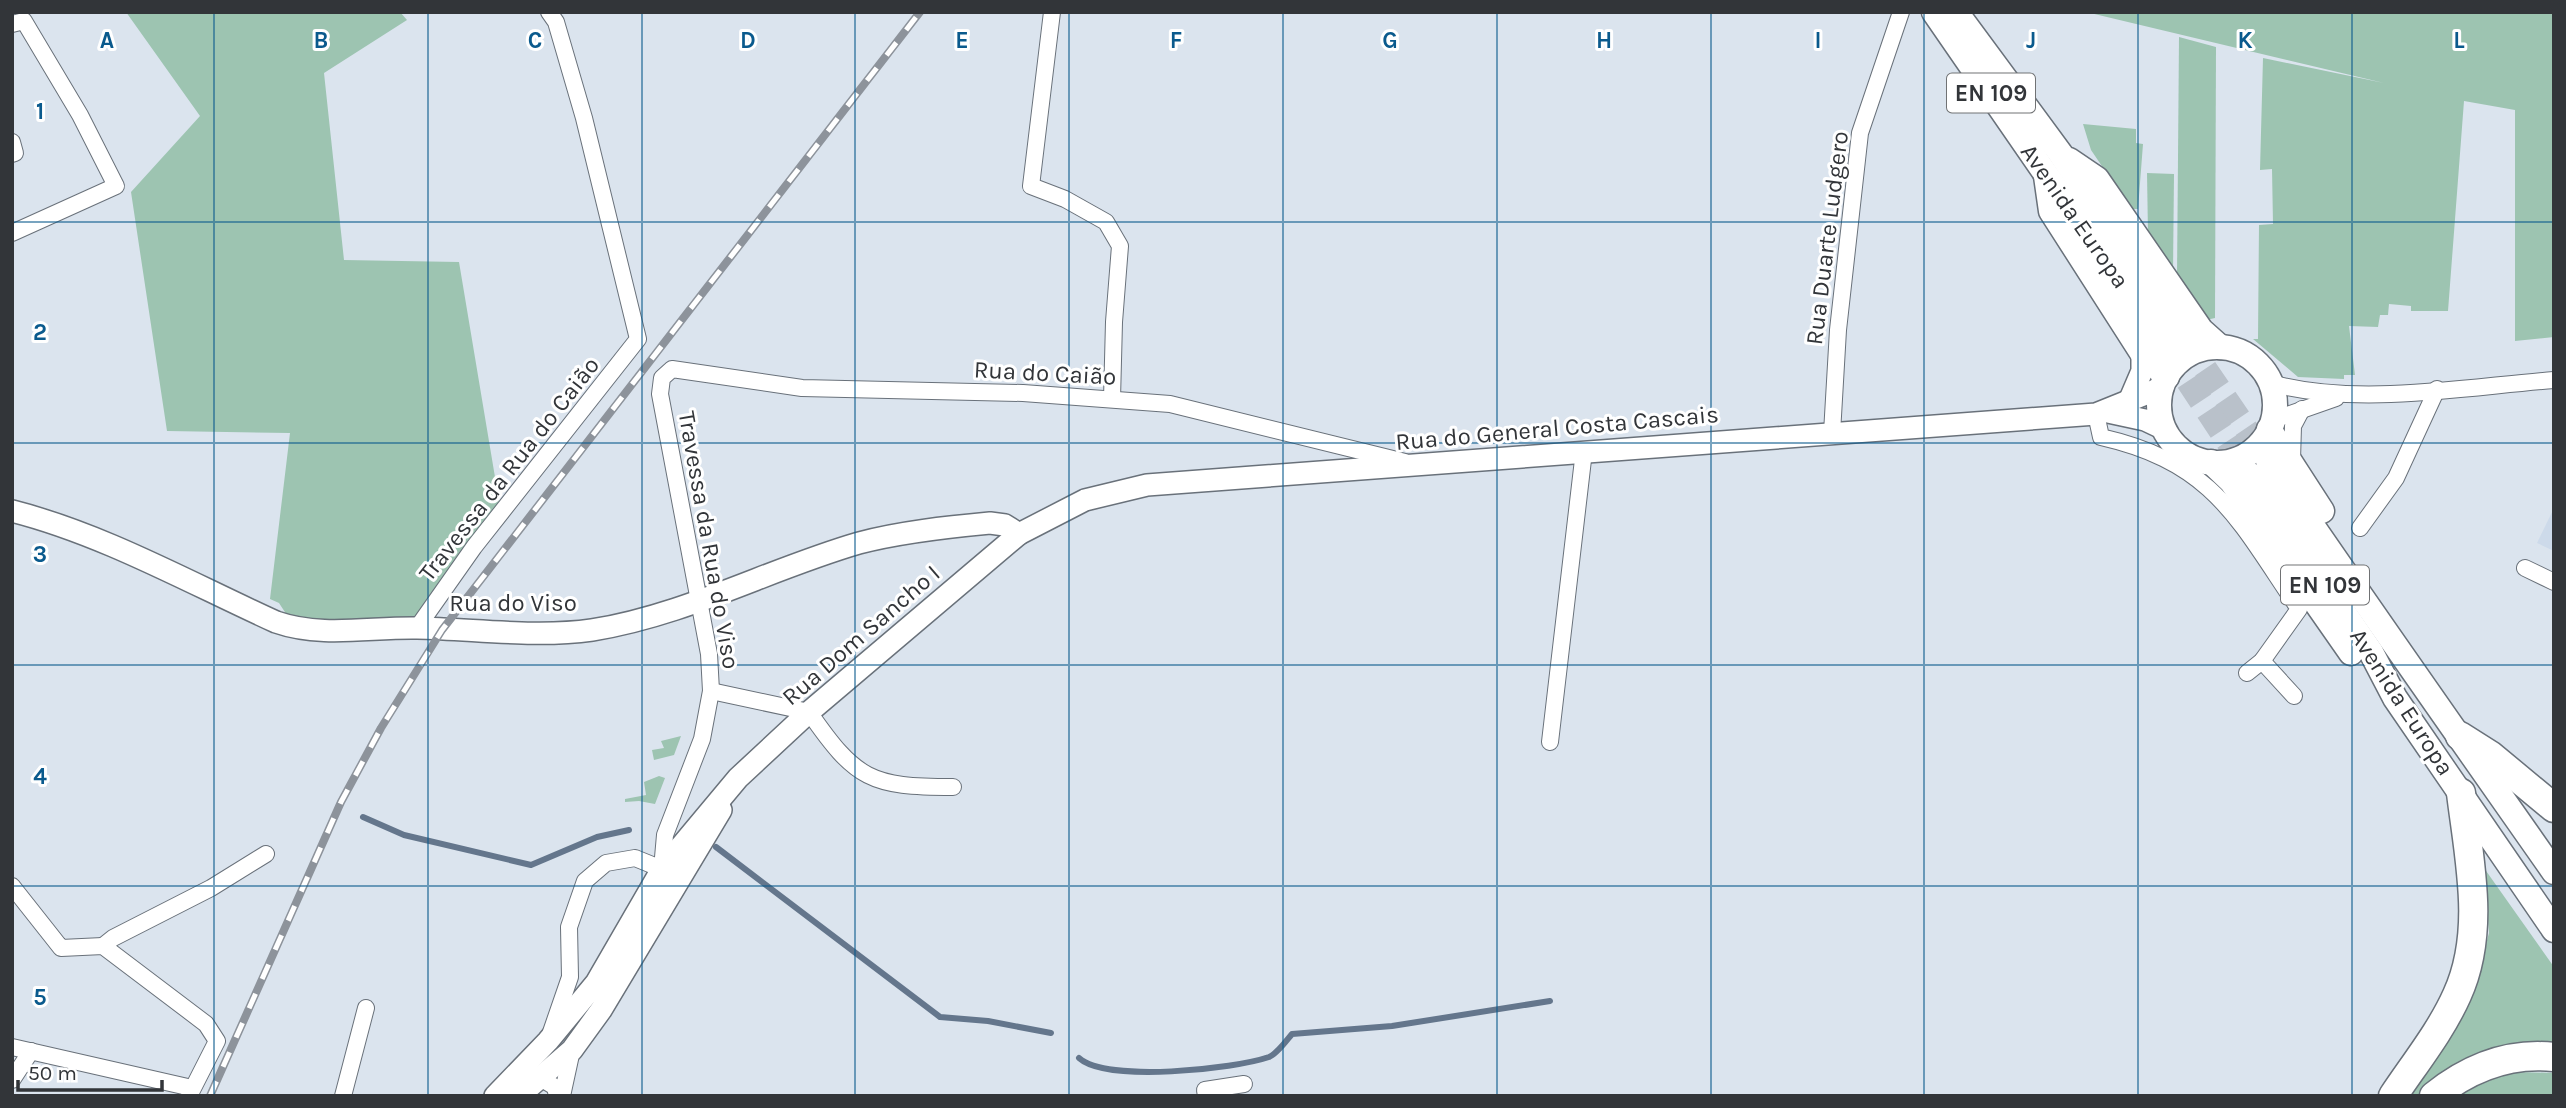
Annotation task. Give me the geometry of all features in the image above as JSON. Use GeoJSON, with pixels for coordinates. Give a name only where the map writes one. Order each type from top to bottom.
{"type":"FeatureCollection","features":[{"type":"Feature","properties":{"kind":"highway"},"geometry":{"type":"LineString","coordinates":[[2460,736],[2490,755],[2554,808]]}},
{"type":"Feature","properties":{"kind":"highway"},"geometry":{"type":"LineString","coordinates":[[2393,1096],[2451,1006],[2468,960],[2474,912],[2461,793]]}},
{"type":"Feature","properties":{"kind":"highway"},"geometry":{"type":"LineString","coordinates":[[2434,1096],[2461,1075],[2488,1064],[2514,1057],[2554,1057]]}},
{"type":"Feature","properties":{"kind":"main road","name":"Avenida Europa"},"geometry":{"type":"LineString","coordinates":[[1934,12],[2045,176],[2176,345],[2060,153],[1956,12]]}},
{"type":"Feature","properties":{"kind":"main road"},"geometry":{"type":"LineString","coordinates":[[2060,153],[2097,179],[2201,330],[2220,347],[2251,358],[2271,383],[2275,407],[2271,424],[2270,466]]}},
{"type":"Feature","properties":{"kind":"main road"},"geometry":{"type":"LineString","coordinates":[[2045,176],[2051,211],[2142,353],[2165,382]]}},
{"type":"Feature","properties":{"kind":"main road"},"geometry":{"type":"LineString","coordinates":[[2220,347],[2202,349],[2185,356],[2165,382],[2159,399],[2164,429],[2175,445],[2192,457],[2211,463],[2246,455],[2260,444],[2271,424]]}},
{"type":"Feature","properties":{"kind":"main road"},"geometry":{"type":"LineString","coordinates":[[2130,399],[2142,371],[2142,353]]}},
{"type":"Feature","properties":{"kind":"main road","name":"Rua do General Costa Cascais"},"geometry":{"type":"LineString","coordinates":[[2102,413],[2165,382]]}},
{"type":"Feature","properties":{"kind":"main road","name":"Rua do General Costa Cascais"},"geometry":{"type":"LineString","coordinates":[[1019,534],[1085,500],[1147,485],[2102,413],[2145,420],[2164,429]]}},
{"type":"Feature","properties":{"kind":"main road"},"geometry":{"type":"LineString","coordinates":[[2211,463],[2231,481],[2358,663],[2395,698]]}},
{"type":"Feature","properties":{"kind":"main road","name":"Avenida Europa"},"geometry":{"type":"LineString","coordinates":[[2270,466],[2401,633],[2422,680],[2554,872]]}},
{"type":"Feature","properties":{"kind":"main road","name":"Avenida Europa"},"geometry":{"type":"LineString","coordinates":[[2270,466],[2395,698],[2554,930]]}},
{"type":"Feature","properties":{"kind":"main road","name":"Rua do Viso"},"geometry":{"type":"LineString","coordinates":[[12,511],[39,518],[96,541],[296,629],[322,631],[417,628],[591,630],[698,603],[840,549],[878,539],[990,523],[1005,525],[1019,534]]}},
{"type":"Feature","properties":{"kind":"main road","name":"Rua Dom Sancho I"},"geometry":{"type":"LineString","coordinates":[[513,1092],[548,1041],[596,983],[662,869],[738,778],[809,712],[1019,534]]}},
{"type":"Feature","properties":{"kind":"main road","name":"Rua Dom Sancho I"},"geometry":{"type":"LineString","coordinates":[[513,1092],[544,1087],[601,1010],[738,778]]}},
{"type":"Feature","properties":{"kind":"street","name":"Travessa da Rua do Caião"},"geometry":{"type":"LineString","coordinates":[[417,628],[474,547],[638,339],[584,118],[556,22],[549,12]]}},
{"type":"Feature","properties":{"kind":"street"},"geometry":{"type":"LineString","coordinates":[[1052,12],[1031,186],[1065,199],[1106,222],[1120,246],[1112,399]]}},
{"type":"Feature","properties":{"kind":"street","name":"Rua Duarte Ludgero"},"geometry":{"type":"LineString","coordinates":[[1832,433],[1838,330],[1860,133],[1901,12]]}},
{"type":"Feature","properties":{"kind":"street"},"geometry":{"type":"LineString","coordinates":[[12,24],[24,21],[80,115],[116,186],[12,233]]}},
{"type":"Feature","properties":{"kind":"street"},"geometry":{"type":"LineString","coordinates":[[12,142],[15,153],[12,154]]}},
{"type":"Feature","properties":{"kind":"street","name":"Rua do Caião"},"geometry":{"type":"LineString","coordinates":[[662,378],[673,369],[802,388],[1023,393],[1170,404],[1423,466]]}},
{"type":"Feature","properties":{"kind":"street","name":"Travessa da Rua do Viso"},"geometry":{"type":"LineString","coordinates":[[662,378],[660,394],[709,654],[711,691],[702,739],[665,835],[662,869]]}},
{"type":"Feature","properties":{"kind":"street"},"geometry":{"type":"LineString","coordinates":[[2271,383],[2300,391],[2345,396],[2554,380]]}},
{"type":"Feature","properties":{"kind":"street"},"geometry":{"type":"LineString","coordinates":[[2360,528],[2396,478],[2437,389]]}},
{"type":"Feature","properties":{"kind":"street"},"geometry":{"type":"LineString","coordinates":[[2271,424],[2302,409],[2345,396]]}},
{"type":"Feature","properties":{"kind":"street"},"geometry":{"type":"LineString","coordinates":[[2270,466],[2302,409]]}},
{"type":"Feature","properties":{"kind":"street"},"geometry":{"type":"LineString","coordinates":[[2102,413],[2101,437],[2154,452],[2190,471],[2217,493],[2299,609],[2262,661],[2247,673]]}},
{"type":"Feature","properties":{"kind":"street"},"geometry":{"type":"LineString","coordinates":[[1550,742],[1584,451]]}},
{"type":"Feature","properties":{"kind":"street"},"geometry":{"type":"LineString","coordinates":[[2525,568],[2554,582]]}},
{"type":"Feature","properties":{"kind":"street"},"geometry":{"type":"LineString","coordinates":[[2262,661],[2294,696]]}},
{"type":"Feature","properties":{"kind":"street"},"geometry":{"type":"LineString","coordinates":[[711,691],[809,712],[849,764],[868,778],[900,786],[953,787]]}},
{"type":"Feature","properties":{"kind":"street"},"geometry":{"type":"LineString","coordinates":[[12,886],[61,948],[103,946],[113,938],[211,888],[266,854]]}},
{"type":"Feature","properties":{"kind":"street"},"geometry":{"type":"LineString","coordinates":[[548,1041],[570,977],[569,926],[585,881],[606,863],[635,858],[662,869]]}},
{"type":"Feature","properties":{"kind":"street"},"geometry":{"type":"LineString","coordinates":[[12,1046],[191,1092],[216,1041],[206,1024],[103,946]]}},
{"type":"Feature","properties":{"kind":"street","name":"Rua Dom Sancho I"},"geometry":{"type":"LineString","coordinates":[[544,1087],[558,1042],[596,983]]}},
{"type":"Feature","properties":{"kind":"street"},"geometry":{"type":"LineString","coordinates":[[343,1096],[366,1008]]}},
{"type":"Feature","properties":{"kind":"street"},"geometry":{"type":"LineString","coordinates":[[559,1096],[572,1050]]}},
{"type":"Feature","properties":{"kind":"street"},"geometry":{"type":"LineString","coordinates":[[12,1080],[31,1051]]}},
{"type":"Feature","properties":{"kind":"street"},"geometry":{"type":"LineString","coordinates":[[1206,1096],[1205,1090],[1244,1084]]}},
{"type":"Feature","properties":{"kind":"street"},"geometry":{"type":"LineString","coordinates":[[544,1087],[555,1087],[559,1096]]}},
{"type":"Feature","properties":{"kind":"shaded area"},"geometry":{"type":"Polygon","coordinates":[[[2554,508],[2554,551],[2537,543],[2554,508]]]}},
{"type":"Feature","properties":{"kind":"green space"},"geometry":{"type":"Polygon","coordinates":[[[126,12],[400,12],[407,20],[324,73],[344,260],[459,262],[499,501],[417,628],[296,629],[279,603],[270,599],[290,433],[167,431],[131,192],[200,116],[126,12]]]}},
{"type":"Feature","properties":{"kind":"green space"},"geometry":{"type":"Polygon","coordinates":[[[2086,12],[2554,12],[2554,337],[2515,341],[2515,110],[2464,101],[2448,311],[2411,311],[2411,306],[2389,304],[2388,315],[2380,315],[2378,327],[2349,326],[2355,375],[2344,375],[2344,379],[2298,377],[2253,339],[2258,339],[2259,225],[2273,224],[2272,169],[2260,170],[2263,58],[2384,83],[2086,12]]]}},
{"type":"Feature","properties":{"kind":"green space"},"geometry":{"type":"Polygon","coordinates":[[[2179,37],[2216,47],[2215,318],[2206,320],[2177,277],[2179,37]]]}},
{"type":"Feature","properties":{"kind":"green space"},"geometry":{"type":"Polygon","coordinates":[[[2083,124],[2136,129],[2136,143],[2143,144],[2138,209],[2131,209],[2091,150],[2083,124]]]}},
{"type":"Feature","properties":{"kind":"green space"},"geometry":{"type":"Polygon","coordinates":[[[2147,173],[2174,174],[2173,273],[2148,234],[2147,173]]]}},
{"type":"Feature","properties":{"kind":"green space"},"geometry":{"type":"Polygon","coordinates":[[[681,736],[674,755],[654,760],[652,750],[664,748],[661,741],[681,736]]]}},
{"type":"Feature","properties":{"kind":"green space"},"geometry":{"type":"Polygon","coordinates":[[[659,776],[665,778],[655,804],[625,802],[625,799],[646,795],[644,782],[659,776]]]}},
{"type":"Feature","properties":{"kind":"green space"},"geometry":{"type":"Polygon","coordinates":[[[2484,868],[2554,967],[2554,1048],[2444,1075],[2418,1096],[2407,1096],[2473,991],[2489,933],[2484,868]]]}},
{"type":"Feature","properties":{"kind":"green space"},"geometry":{"type":"Polygon","coordinates":[[[2517,1072],[2554,1073],[2554,1096],[2458,1096],[2476,1083],[2517,1072]]]}},
{"type":"Feature","properties":{"kind":"waterway"},"geometry":{"type":"LineString","coordinates":[[363,817],[404,835],[531,865],[597,837],[629,830]]}},
{"type":"Feature","properties":{"kind":"waterway"},"geometry":{"type":"LineString","coordinates":[[716,847],[940,1017],[988,1021],[1051,1033]]}},
{"type":"Feature","properties":{"kind":"waterway"},"geometry":{"type":"LineString","coordinates":[[1079,1058],[1094,1066],[1142,1072],[1228,1066],[1269,1057],[1292,1034],[1392,1026],[1550,1001]]}},
{"type":"Feature","properties":{"kind":"tunnel"},"geometry":{"type":"LineString","coordinates":[[2185,339],[2268,461]]}},
{"type":"Feature","properties":{"kind":"tunnel"},"geometry":{"type":"LineString","coordinates":[[2168,351],[2249,474]]}},
{"type":"Feature","properties":{"kind":"railway"},"geometry":{"type":"LineString","coordinates":[[210,1096],[341,802],[381,728],[442,630],[920,12]]}}]}
